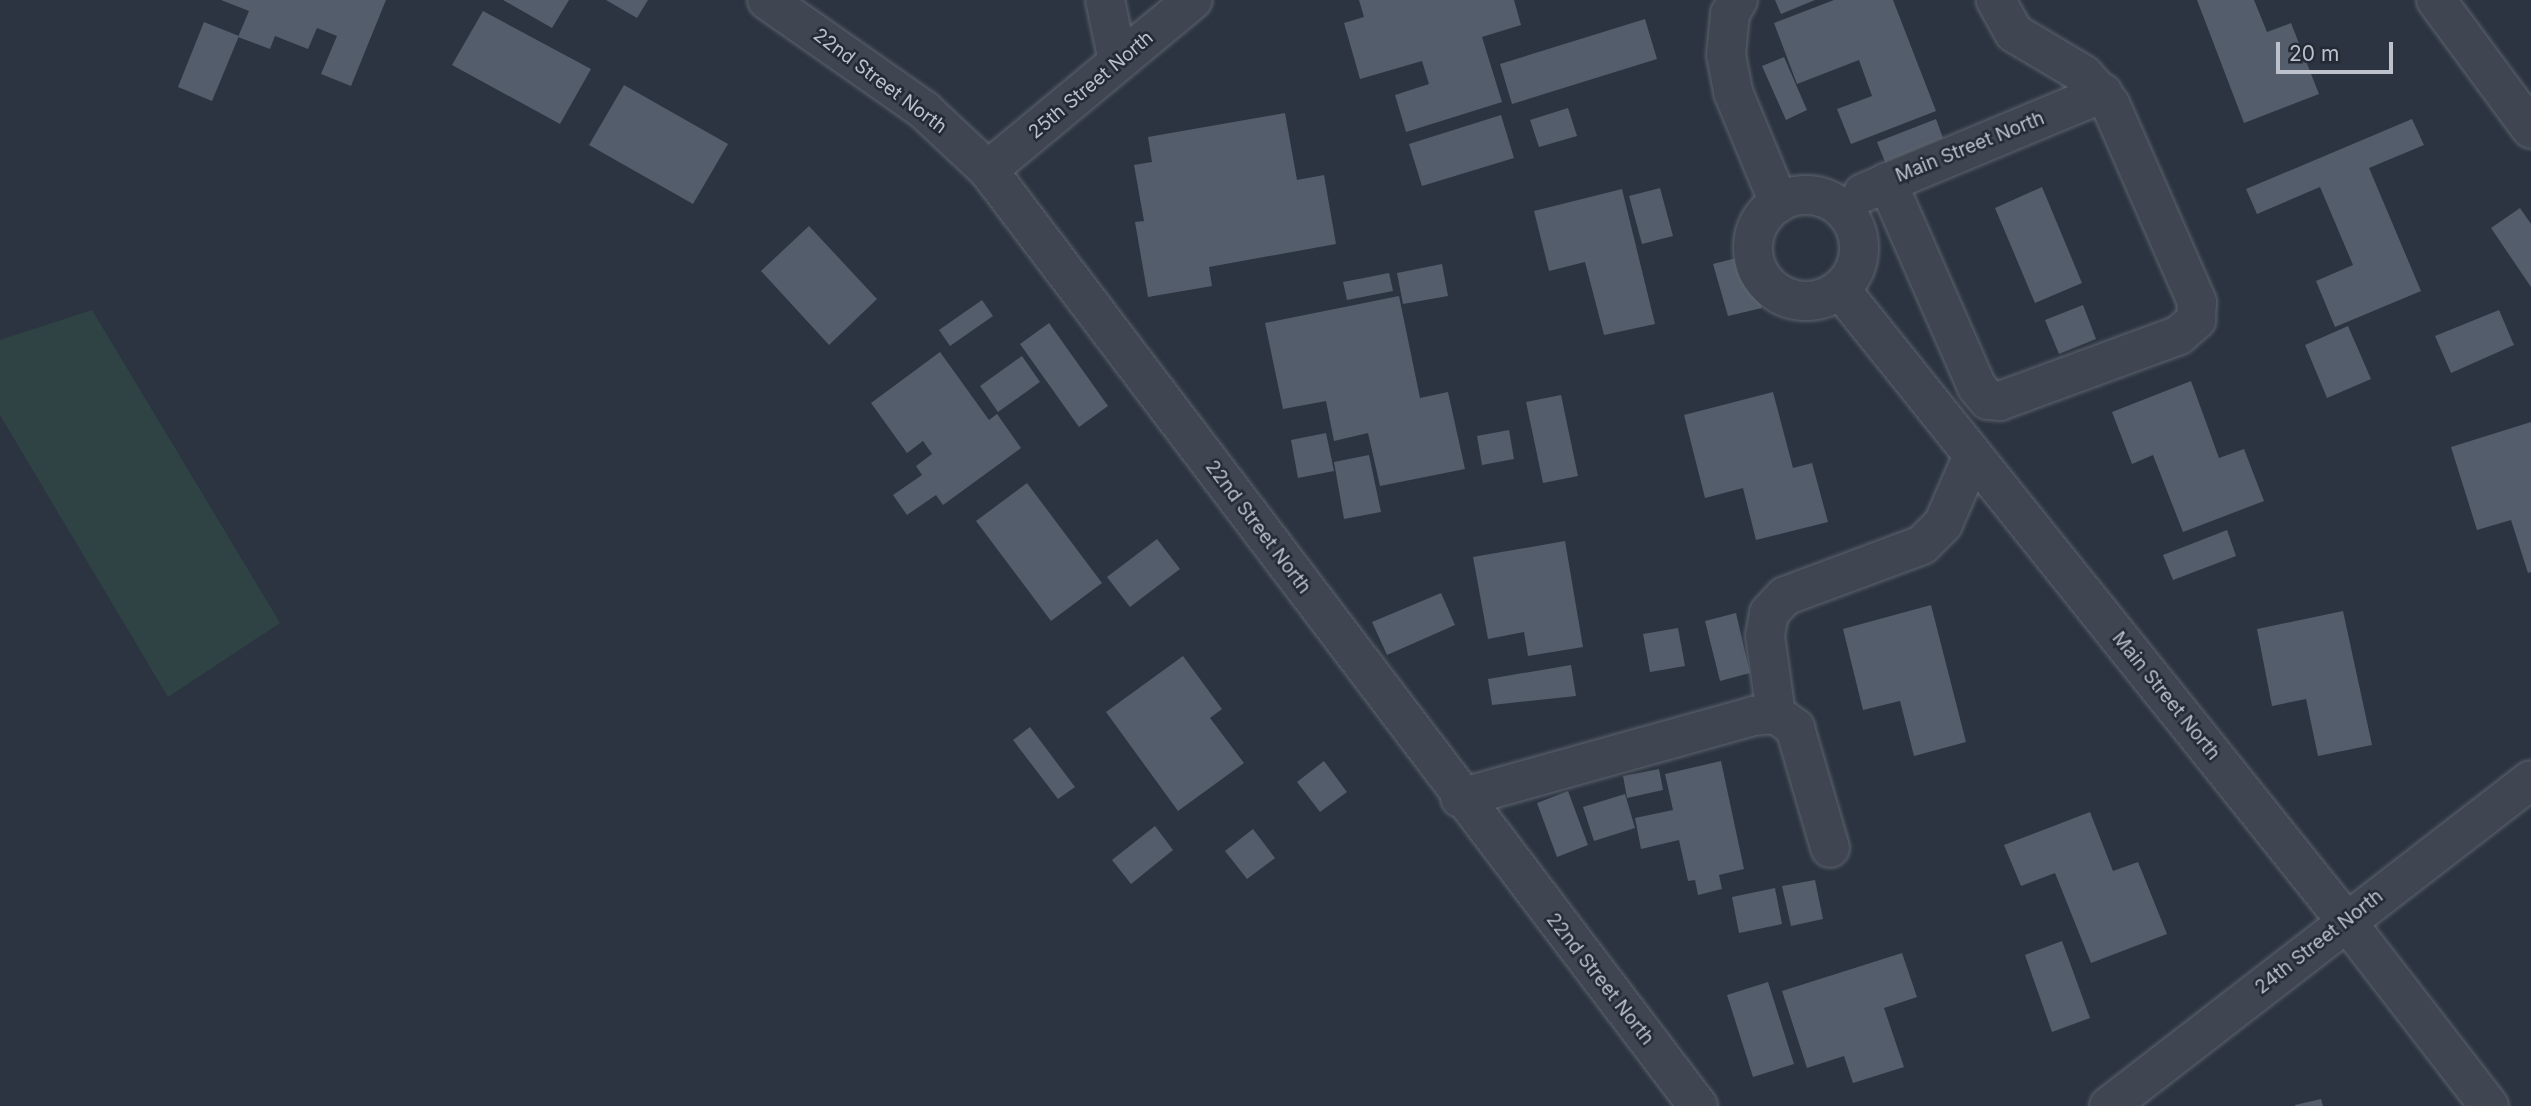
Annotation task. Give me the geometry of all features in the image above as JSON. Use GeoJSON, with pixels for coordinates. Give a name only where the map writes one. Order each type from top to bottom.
{"type":"FeatureCollection","features":[{"type":"Feature","properties":{"kind":"street","name":"22nd Street North"},"geometry":{"type":"LineString","coordinates":[[767,0],[914,103],[988,170],[1460,798],[1698,1106]]}},
{"type":"Feature","properties":{"kind":"street"},"geometry":{"type":"LineString","coordinates":[[1105,0],[1118,61]]}},
{"type":"Feature","properties":{"kind":"street","name":"25th Street North"},"geometry":{"type":"LineString","coordinates":[[988,170],[1194,0]]}},
{"type":"Feature","properties":{"kind":"street"},"geometry":{"type":"LineString","coordinates":[[1738,0],[1730,14],[1726,55],[1733,92],[1779,203]]}},
{"type":"Feature","properties":{"kind":"street"},"geometry":{"type":"LineString","coordinates":[[1887,181],[1977,387],[1988,400],[2000,401],[2179,335],[2196,320],[2197,302],[2102,93],[2083,74],[2014,33],[1996,0]]}},
{"type":"Feature","properties":{"kind":"street"},"geometry":{"type":"LineString","coordinates":[[2436,0],[2531,129]]}},
{"type":"Feature","properties":{"kind":"street","name":"Main Street North"},"geometry":{"type":"LineString","coordinates":[[1844,211],[1863,192],[1887,181],[2102,93]]}},
{"type":"Feature","properties":{"kind":"street"},"geometry":{"type":"LineString","coordinates":[[1806,195],[1820,197],[1844,211],[1853,223],[1859,251],[1850,279],[1826,298],[1795,300],[1779,295],[1758,272],[1753,241],[1758,226],[1779,203],[1806,195]]}},
{"type":"Feature","properties":{"kind":"street","name":"Main Street North"},"geometry":{"type":"LineString","coordinates":[[1840,289],[2346,921],[2488,1106]]}},
{"type":"Feature","properties":{"kind":"street"},"geometry":{"type":"LineString","coordinates":[[1776,714],[1765,636],[1769,613],[1785,596],[1922,545],[1943,524],[1973,455]]}},
{"type":"Feature","properties":{"kind":"street"},"geometry":{"type":"LineString","coordinates":[[1460,798],[1754,716],[1776,714],[1795,728],[1830,848]]}},
{"type":"Feature","properties":{"kind":"street","name":"24th Street North"},"geometry":{"type":"LineString","coordinates":[[2109,1106],[2531,780]]}},
{"type":"Feature","properties":{"kind":"shaded area"},"geometry":{"type":"Polygon","coordinates":[[[92,310],[280,623],[168,697],[0,415],[0,340],[92,310]]]}},
{"type":"Feature","properties":{"kind":"building"},"geometry":{"type":"Polygon","coordinates":[[[221,0],[386,0],[351,86],[321,74],[337,36],[317,28],[308,49],[275,36],[270,49],[238,37],[249,11],[221,0]]]}},
{"type":"Feature","properties":{"kind":"building"},"geometry":{"type":"Polygon","coordinates":[[[503,0],[569,0],[552,28],[503,0]]]}},
{"type":"Feature","properties":{"kind":"building"},"geometry":{"type":"Polygon","coordinates":[[[606,0],[648,0],[637,18],[606,0]]]}},
{"type":"Feature","properties":{"kind":"building"},"geometry":{"type":"Polygon","coordinates":[[[1359,0],[1514,0],[1521,25],[1482,37],[1502,102],[1406,132],[1395,95],[1429,84],[1422,61],[1360,79],[1344,23],[1364,17],[1359,0]]]}},
{"type":"Feature","properties":{"kind":"building"},"geometry":{"type":"Polygon","coordinates":[[[1775,0],[1815,0],[1781,14],[1775,0]]]}},
{"type":"Feature","properties":{"kind":"building"},"geometry":{"type":"Polygon","coordinates":[[[1834,0],[1893,0],[1936,111],[1851,144],[1837,109],[1872,96],[1859,60],[1797,84],[1774,23],[1834,0]]]}},
{"type":"Feature","properties":{"kind":"building"},"geometry":{"type":"Polygon","coordinates":[[[2197,0],[2254,0],[2267,32],[2291,23],[2319,94],[2244,123],[2197,0]]]}},
{"type":"Feature","properties":{"kind":"building"},"geometry":{"type":"Polygon","coordinates":[[[483,11],[591,69],[560,124],[452,65],[483,11]]]}},
{"type":"Feature","properties":{"kind":"building"},"geometry":{"type":"Polygon","coordinates":[[[1645,19],[1657,59],[1512,104],[1500,64],[1645,19]]]}},
{"type":"Feature","properties":{"kind":"building"},"geometry":{"type":"Polygon","coordinates":[[[204,22],[239,36],[212,101],[178,87],[204,22]]]}},
{"type":"Feature","properties":{"kind":"building"},"geometry":{"type":"Polygon","coordinates":[[[1784,57],[1807,110],[1786,120],[1762,66],[1784,57]]]}},
{"type":"Feature","properties":{"kind":"building"},"geometry":{"type":"Polygon","coordinates":[[[624,85],[728,144],[693,204],[589,145],[624,85]]]}},
{"type":"Feature","properties":{"kind":"building"},"geometry":{"type":"Polygon","coordinates":[[[1568,108],[1577,136],[1539,147],[1530,120],[1568,108]]]}},
{"type":"Feature","properties":{"kind":"building"},"geometry":{"type":"Polygon","coordinates":[[[1285,113],[1297,180],[1324,175],[1336,244],[1209,267],[1212,286],[1148,297],[1135,222],[1144,221],[1134,165],[1152,162],[1148,137],[1285,113]]]}},
{"type":"Feature","properties":{"kind":"building"},"geometry":{"type":"Polygon","coordinates":[[[1501,115],[1514,158],[1422,186],[1409,144],[1501,115]]]}},
{"type":"Feature","properties":{"kind":"building"},"geometry":{"type":"Polygon","coordinates":[[[1936,119],[1943,138],[1885,162],[1877,142],[1936,119]]]}},
{"type":"Feature","properties":{"kind":"building"},"geometry":{"type":"Polygon","coordinates":[[[2412,119],[2424,145],[2369,168],[2421,291],[2335,327],[2316,281],[2353,265],[2320,187],[2257,214],[2246,189],[2412,119]]]}},
{"type":"Feature","properties":{"kind":"building"},"geometry":{"type":"Polygon","coordinates":[[[2042,187],[2082,283],[2035,303],[1995,208],[2042,187]]]}},
{"type":"Feature","properties":{"kind":"building"},"geometry":{"type":"Polygon","coordinates":[[[1660,188],[1673,236],[1642,244],[1629,196],[1660,188]]]}},
{"type":"Feature","properties":{"kind":"building"},"geometry":{"type":"Polygon","coordinates":[[[1622,189],[1655,324],[1604,335],[1585,262],[1549,271],[1534,211],[1622,189]]]}},
{"type":"Feature","properties":{"kind":"building"},"geometry":{"type":"Polygon","coordinates":[[[2520,208],[2531,224],[2531,287],[2491,228],[2520,208]]]}},
{"type":"Feature","properties":{"kind":"building"},"geometry":{"type":"Polygon","coordinates":[[[809,226],[877,299],[829,345],[761,271],[809,226]]]}},
{"type":"Feature","properties":{"kind":"building"},"geometry":{"type":"Polygon","coordinates":[[[1748,255],[1762,308],[1728,316],[1713,264],[1748,255]]]}},
{"type":"Feature","properties":{"kind":"building"},"geometry":{"type":"Polygon","coordinates":[[[1442,264],[1448,296],[1403,304],[1397,273],[1442,264]]]}},
{"type":"Feature","properties":{"kind":"building"},"geometry":{"type":"Polygon","coordinates":[[[1389,273],[1393,291],[1347,300],[1343,282],[1389,273]]]}},
{"type":"Feature","properties":{"kind":"building"},"geometry":{"type":"Polygon","coordinates":[[[1399,296],[1420,398],[1448,392],[1465,469],[1380,486],[1368,433],[1334,441],[1326,401],[1283,409],[1265,323],[1399,296]]]}},
{"type":"Feature","properties":{"kind":"building"},"geometry":{"type":"Polygon","coordinates":[[[982,300],[993,316],[950,346],[939,330],[982,300]]]}},
{"type":"Feature","properties":{"kind":"building"},"geometry":{"type":"Polygon","coordinates":[[[2083,305],[2096,339],[2059,354],[2045,320],[2083,305]]]}},
{"type":"Feature","properties":{"kind":"building"},"geometry":{"type":"Polygon","coordinates":[[[2499,310],[2514,345],[2451,373],[2435,336],[2499,310]]]}},
{"type":"Feature","properties":{"kind":"building"},"geometry":{"type":"Polygon","coordinates":[[[1049,323],[1108,406],[1079,427],[1020,344],[1049,323]]]}},
{"type":"Feature","properties":{"kind":"building"},"geometry":{"type":"Polygon","coordinates":[[[2348,326],[2371,379],[2327,398],[2305,345],[2348,326]]]}},
{"type":"Feature","properties":{"kind":"building"},"geometry":{"type":"Polygon","coordinates":[[[940,352],[989,420],[997,414],[1021,448],[943,505],[936,495],[907,515],[893,495],[922,475],[916,466],[932,454],[923,441],[907,453],[871,403],[940,352]]]}},
{"type":"Feature","properties":{"kind":"building"},"geometry":{"type":"Polygon","coordinates":[[[1022,356],[1040,382],[998,412],[980,386],[1022,356]]]}},
{"type":"Feature","properties":{"kind":"building"},"geometry":{"type":"Polygon","coordinates":[[[2191,381],[2219,458],[2244,449],[2264,501],[2183,532],[2153,455],[2132,464],[2112,412],[2191,381]]]}},
{"type":"Feature","properties":{"kind":"building"},"geometry":{"type":"Polygon","coordinates":[[[1773,392],[1793,468],[1812,463],[1828,522],[1756,540],[1743,488],[1705,498],[1684,415],[1773,392]]]}},
{"type":"Feature","properties":{"kind":"building"},"geometry":{"type":"Polygon","coordinates":[[[1561,395],[1578,476],[1543,483],[1526,402],[1561,395]]]}},
{"type":"Feature","properties":{"kind":"building"},"geometry":{"type":"Polygon","coordinates":[[[2531,422],[2531,572],[2528,573],[2511,520],[2477,530],[2451,447],[2531,422]]]}},
{"type":"Feature","properties":{"kind":"building"},"geometry":{"type":"Polygon","coordinates":[[[1509,430],[1514,459],[1482,465],[1477,436],[1509,430]]]}},
{"type":"Feature","properties":{"kind":"building"},"geometry":{"type":"Polygon","coordinates":[[[1326,433],[1334,471],[1298,478],[1291,440],[1326,433]]]}},
{"type":"Feature","properties":{"kind":"building"},"geometry":{"type":"Polygon","coordinates":[[[1369,455],[1381,512],[1344,519],[1334,462],[1369,455]]]}},
{"type":"Feature","properties":{"kind":"building"},"geometry":{"type":"Polygon","coordinates":[[[1027,483],[1102,583],[1051,621],[976,521],[1027,483]]]}},
{"type":"Feature","properties":{"kind":"building"},"geometry":{"type":"Polygon","coordinates":[[[2227,530],[2236,556],[2173,580],[2163,555],[2227,530]]]}},
{"type":"Feature","properties":{"kind":"building"},"geometry":{"type":"Polygon","coordinates":[[[1157,539],[1180,569],[1130,607],[1107,577],[1157,539]]]}},
{"type":"Feature","properties":{"kind":"building"},"geometry":{"type":"Polygon","coordinates":[[[1565,541],[1583,647],[1528,656],[1524,632],[1488,639],[1473,557],[1565,541]]]}},
{"type":"Feature","properties":{"kind":"building"},"geometry":{"type":"Polygon","coordinates":[[[1441,593],[1455,625],[1387,655],[1372,622],[1441,593]]]}},
{"type":"Feature","properties":{"kind":"building"},"geometry":{"type":"Polygon","coordinates":[[[1931,605],[1966,742],[1914,756],[1900,701],[1863,710],[1843,629],[1931,605]]]}},
{"type":"Feature","properties":{"kind":"building"},"geometry":{"type":"Polygon","coordinates":[[[2343,611],[2372,745],[2318,756],[2306,699],[2272,706],[2257,629],[2343,611]]]}},
{"type":"Feature","properties":{"kind":"building"},"geometry":{"type":"Polygon","coordinates":[[[1736,613],[1750,673],[1720,681],[1705,621],[1736,613]]]}},
{"type":"Feature","properties":{"kind":"building"},"geometry":{"type":"Polygon","coordinates":[[[1678,628],[1685,666],[1650,672],[1643,634],[1678,628]]]}},
{"type":"Feature","properties":{"kind":"building"},"geometry":{"type":"Polygon","coordinates":[[[1183,656],[1222,709],[1210,718],[1244,763],[1178,811],[1106,712],[1183,656]]]}},
{"type":"Feature","properties":{"kind":"building"},"geometry":{"type":"Polygon","coordinates":[[[1571,665],[1576,696],[1492,705],[1488,679],[1571,665]]]}},
{"type":"Feature","properties":{"kind":"building"},"geometry":{"type":"Polygon","coordinates":[[[1030,727],[1075,787],[1058,799],[1013,740],[1030,727]]]}},
{"type":"Feature","properties":{"kind":"building"},"geometry":{"type":"Polygon","coordinates":[[[1324,761],[1347,792],[1320,812],[1297,782],[1324,761]]]}},
{"type":"Feature","properties":{"kind":"building"},"geometry":{"type":"Polygon","coordinates":[[[1721,761],[1744,869],[1719,875],[1722,889],[1698,895],[1695,880],[1688,881],[1679,840],[1641,849],[1635,818],[1673,810],[1665,774],[1721,761]]]}},
{"type":"Feature","properties":{"kind":"building"},"geometry":{"type":"Polygon","coordinates":[[[1659,769],[1663,790],[1627,798],[1623,776],[1659,769]]]}},
{"type":"Feature","properties":{"kind":"building"},"geometry":{"type":"Polygon","coordinates":[[[1568,791],[1588,845],[1557,857],[1537,803],[1568,791]]]}},
{"type":"Feature","properties":{"kind":"building"},"geometry":{"type":"Polygon","coordinates":[[[1625,794],[1635,828],[1594,841],[1583,807],[1625,794]]]}},
{"type":"Feature","properties":{"kind":"building"},"geometry":{"type":"Polygon","coordinates":[[[2090,812],[2113,871],[2138,862],[2167,934],[2091,963],[2055,873],[2021,886],[2004,845],[2090,812]]]}},
{"type":"Feature","properties":{"kind":"building"},"geometry":{"type":"Polygon","coordinates":[[[1155,826],[1173,850],[1131,884],[1112,860],[1155,826]]]}},
{"type":"Feature","properties":{"kind":"building"},"geometry":{"type":"Polygon","coordinates":[[[1253,829],[1275,858],[1247,879],[1225,851],[1253,829]]]}},
{"type":"Feature","properties":{"kind":"building"},"geometry":{"type":"Polygon","coordinates":[[[1815,880],[1823,919],[1791,926],[1782,886],[1815,880]]]}},
{"type":"Feature","properties":{"kind":"building"},"geometry":{"type":"Polygon","coordinates":[[[1775,888],[1782,924],[1739,933],[1732,897],[1775,888]]]}},
{"type":"Feature","properties":{"kind":"building"},"geometry":{"type":"Polygon","coordinates":[[[2062,941],[2090,1018],[2052,1032],[2025,955],[2062,941]]]}},
{"type":"Feature","properties":{"kind":"building"},"geometry":{"type":"Polygon","coordinates":[[[1902,953],[1917,997],[1884,1008],[1904,1067],[1853,1083],[1844,1056],[1807,1068],[1782,991],[1902,953]]]}},
{"type":"Feature","properties":{"kind":"building"},"geometry":{"type":"Polygon","coordinates":[[[1768,982],[1794,1064],[1753,1077],[1727,995],[1768,982]]]}},
{"type":"Feature","properties":{"kind":"building"},"geometry":{"type":"Polygon","coordinates":[[[2321,1099],[2323,1106],[2295,1106],[2295,1105],[2321,1099]]]}}]}
